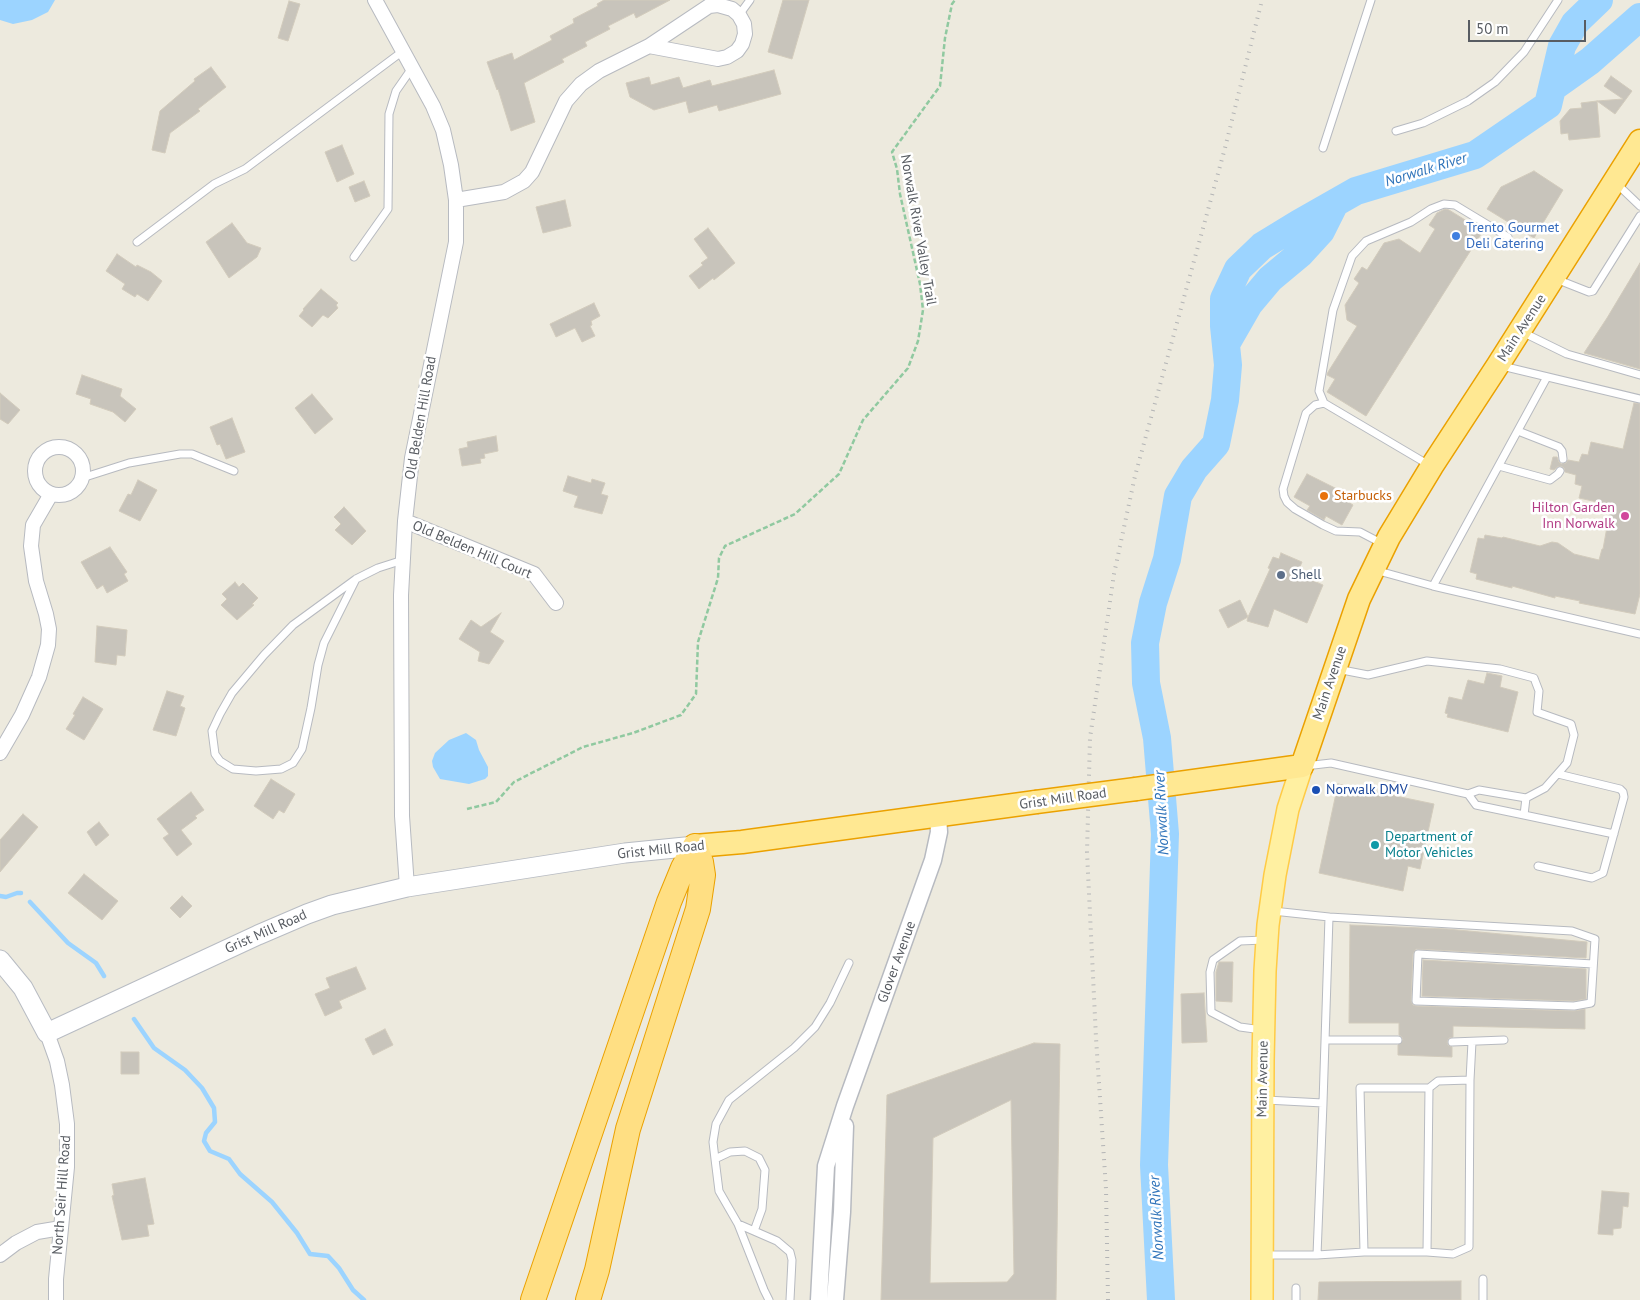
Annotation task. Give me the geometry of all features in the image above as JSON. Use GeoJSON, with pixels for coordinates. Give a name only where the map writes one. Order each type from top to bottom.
{"type":"FeatureCollection","features":[{"type":"Feature","properties":{"kind":"highway","name":"Main Avenue"},"geometry":{"type":"LineString","coordinates":[[1302,766],[1359,599],[1385,545],[1432,466],[1615,181],[1637,150]]}},
{"type":"Feature","properties":{"kind":"highway","name":"Grist Mill Road"},"geometry":{"type":"LineString","coordinates":[[695,846],[742,842],[1302,766]]}},
{"type":"Feature","properties":{"kind":"highway"},"geometry":{"type":"LineString","coordinates":[[533,1300],[669,902],[683,868],[695,846]]}},
{"type":"Feature","properties":{"kind":"highway"},"geometry":{"type":"LineString","coordinates":[[588,1300],[597,1270],[630,1122],[698,909],[703,875],[701,862],[695,846]]}},
{"type":"Feature","properties":{"kind":"main road","name":"Main Avenue"},"geometry":{"type":"LineString","coordinates":[[1262,1300],[1263,1099],[1267,940],[1275,875],[1288,809],[1302,766]]}},
{"type":"Feature","properties":{"kind":"main road","name":"Grist Mill Road"},"geometry":{"type":"LineString","coordinates":[[47,1033],[258,934],[307,914],[359,898],[406,887],[625,853],[695,846]]}},
{"type":"Feature","properties":{"kind":"main road"},"geometry":{"type":"LineString","coordinates":[[0,960],[22,988],[47,1033]]}},
{"type":"Feature","properties":{"kind":"street","name":"Old Belden Hill Road"},"geometry":{"type":"LineString","coordinates":[[375,0],[433,106],[451,164],[456,200],[456,242],[412,458],[403,560],[401,595],[402,816],[406,887]]}},
{"type":"Feature","properties":{"kind":"street"},"geometry":{"type":"LineString","coordinates":[[456,200],[504,192],[524,180],[532,172],[566,100],[572,92],[599,71],[649,46],[709,6],[727,6],[739,15],[744,24],[745,34],[742,44],[727,57],[718,59],[649,46]]}},
{"type":"Feature","properties":{"kind":"street"},"geometry":{"type":"LineString","coordinates":[[60,448],[76,454],[83,470],[82,478],[73,490],[66,494],[51,494],[43,490],[35,475],[35,467],[39,459],[44,452],[52,449],[60,448]]}},
{"type":"Feature","properties":{"kind":"street"},"geometry":{"type":"LineString","coordinates":[[0,753],[22,715],[36,685],[48,645],[49,629],[36,581],[31,546],[33,525],[51,494]]}},
{"type":"Feature","properties":{"kind":"street","name":"Old Belden Hill Court"},"geometry":{"type":"LineString","coordinates":[[406,521],[534,574],[556,603]]}},
{"type":"Feature","properties":{"kind":"street","name":"Glover Avenue"},"geometry":{"type":"LineString","coordinates":[[819,1300],[826,1166],[845,1106],[933,860],[938,832],[938,815]]}},
{"type":"Feature","properties":{"kind":"street","name":"North Seir Hill Road"},"geometry":{"type":"LineString","coordinates":[[47,1033],[57,1061],[67,1124],[67,1167],[56,1279],[56,1300]]}},
{"type":"Feature","properties":{"kind":"street","name":"Glover Avenue"},"geometry":{"type":"LineString","coordinates":[[835,1300],[842,1212],[845,1106]]}},
{"type":"Feature","properties":{"kind":"street"},"geometry":{"type":"LineString","coordinates":[[0,1255],[16,1243],[37,1232],[61,1228]]}},
{"type":"Feature","properties":{"kind":"lane"},"geometry":{"type":"LineString","coordinates":[[739,15],[750,0]]}},
{"type":"Feature","properties":{"kind":"lane"},"geometry":{"type":"LineString","coordinates":[[1323,148],[1371,0]]}},
{"type":"Feature","properties":{"kind":"lane"},"geometry":{"type":"LineString","coordinates":[[1396,131],[1423,123],[1468,101],[1495,82],[1524,52],[1558,0]]}},
{"type":"Feature","properties":{"kind":"lane"},"geometry":{"type":"LineString","coordinates":[[137,242],[214,184],[245,169],[403,51]]}},
{"type":"Feature","properties":{"kind":"lane"},"geometry":{"type":"LineString","coordinates":[[354,257],[388,209],[388,114],[396,90],[413,68]]}},
{"type":"Feature","properties":{"kind":"lane"},"geometry":{"type":"LineString","coordinates":[[1615,181],[1640,206]]}},
{"type":"Feature","properties":{"kind":"lane"},"geometry":{"type":"LineString","coordinates":[[1324,403],[1319,391],[1333,310],[1352,256],[1366,241],[1411,222],[1431,209],[1444,204],[1455,205],[1508,237]]}},
{"type":"Feature","properties":{"kind":"lane"},"geometry":{"type":"LineString","coordinates":[[1554,278],[1589,292],[1593,291],[1640,216]]}},
{"type":"Feature","properties":{"kind":"lane"},"geometry":{"type":"LineString","coordinates":[[1520,331],[1567,354],[1640,374]]}},
{"type":"Feature","properties":{"kind":"lane"},"geometry":{"type":"LineString","coordinates":[[1498,365],[1640,399]]}},
{"type":"Feature","properties":{"kind":"lane"},"geometry":{"type":"LineString","coordinates":[[1433,586],[1547,376]]}},
{"type":"Feature","properties":{"kind":"lane"},"geometry":{"type":"LineString","coordinates":[[1385,545],[1360,532],[1336,531],[1323,526],[1287,502],[1284,496],[1284,489],[1306,413],[1315,404],[1324,403],[1432,466]]}},
{"type":"Feature","properties":{"kind":"lane"},"geometry":{"type":"LineString","coordinates":[[1518,431],[1559,447],[1562,451],[1563,459]]}},
{"type":"Feature","properties":{"kind":"lane"},"geometry":{"type":"LineString","coordinates":[[82,478],[129,463],[180,454],[192,454],[234,471]]}},
{"type":"Feature","properties":{"kind":"lane"},"geometry":{"type":"LineString","coordinates":[[1498,466],[1550,480],[1560,471]]}},
{"type":"Feature","properties":{"kind":"lane"},"geometry":{"type":"LineString","coordinates":[[356,579],[324,644],[318,665],[302,749],[293,763],[281,769],[256,771],[233,769],[220,761],[215,754],[212,731],[232,693],[264,655],[293,625],[356,579],[378,568],[403,560]]}},
{"type":"Feature","properties":{"kind":"lane"},"geometry":{"type":"LineString","coordinates":[[1372,569],[1433,586],[1640,634]]}},
{"type":"Feature","properties":{"kind":"lane"},"geometry":{"type":"LineString","coordinates":[[1302,766],[1331,763],[1468,794],[1479,790],[1526,798],[1545,788],[1567,763],[1574,735],[1571,724],[1537,712],[1539,691],[1534,678],[1500,669],[1426,661],[1368,674],[1334,669]]}},
{"type":"Feature","properties":{"kind":"lane"},"geometry":{"type":"LineString","coordinates":[[1538,866],[1592,878],[1604,873],[1624,797],[1620,789],[1558,774]]}},
{"type":"Feature","properties":{"kind":"lane"},"geometry":{"type":"LineString","coordinates":[[1468,794],[1476,805],[1614,834]]}},
{"type":"Feature","properties":{"kind":"lane"},"geometry":{"type":"LineString","coordinates":[[1524,815],[1526,798]]}},
{"type":"Feature","properties":{"kind":"lane"},"geometry":{"type":"LineString","coordinates":[[1270,911],[1329,917],[1572,931],[1595,939],[1591,1002],[1574,1006],[1416,1001],[1418,954],[1593,964]]}},
{"type":"Feature","properties":{"kind":"lane"},"geometry":{"type":"LineString","coordinates":[[1316,1255],[1329,917]]}},
{"type":"Feature","properties":{"kind":"lane"},"geometry":{"type":"LineString","coordinates":[[1264,1031],[1240,1027],[1211,1012],[1210,972],[1213,960],[1240,941],[1267,940]]}},
{"type":"Feature","properties":{"kind":"lane"},"geometry":{"type":"LineString","coordinates":[[769,1300],[738,1224],[719,1191],[713,1142],[716,1124],[730,1100],[794,1048],[815,1027],[830,1003],[850,963]]}},
{"type":"Feature","properties":{"kind":"lane"},"geometry":{"type":"LineString","coordinates":[[1325,1040],[1398,1040]]}},
{"type":"Feature","properties":{"kind":"lane"},"geometry":{"type":"LineString","coordinates":[[1452,1042],[1504,1040]]}},
{"type":"Feature","properties":{"kind":"lane"},"geometry":{"type":"LineString","coordinates":[[1262,1255],[1316,1255],[1364,1252],[1453,1254],[1469,1247],[1472,1042]]}},
{"type":"Feature","properties":{"kind":"lane"},"geometry":{"type":"LineString","coordinates":[[1364,1252],[1360,1088],[1429,1088],[1438,1081],[1470,1080]]}},
{"type":"Feature","properties":{"kind":"lane"},"geometry":{"type":"LineString","coordinates":[[1428,1252],[1429,1088]]}},
{"type":"Feature","properties":{"kind":"lane"},"geometry":{"type":"LineString","coordinates":[[1263,1099],[1323,1103]]}},
{"type":"Feature","properties":{"kind":"lane"},"geometry":{"type":"LineString","coordinates":[[715,1159],[730,1152],[745,1150],[759,1158],[765,1170],[765,1185],[762,1209],[754,1231]]}},
{"type":"Feature","properties":{"kind":"lane"},"geometry":{"type":"LineString","coordinates":[[738,1224],[777,1241],[790,1252],[792,1260],[790,1300]]}},
{"type":"Feature","properties":{"kind":"lane"},"geometry":{"type":"LineString","coordinates":[[1483,1279],[1483,1300]]}},
{"type":"Feature","properties":{"kind":"lane"},"geometry":{"type":"LineString","coordinates":[[1296,1288],[1296,1300]]}},
{"type":"Feature","properties":{"kind":"path","name":"Norwalk River Valley Trail"},"geometry":{"type":"LineString","coordinates":[[467,809],[496,802],[514,782],[583,747],[633,733],[681,715],[696,694],[698,642],[718,578],[719,558],[725,546],[795,514],[839,474],[863,420],[908,368],[918,341],[923,310],[920,284],[892,152],[940,86],[945,38],[952,4],[955,0]]}},
{"type":"Feature","properties":{"kind":"water"},"geometry":{"type":"Polygon","coordinates":[[[0,0],[55,0],[48,12],[32,20],[13,24],[0,20],[0,0]]]}},
{"type":"Feature","properties":{"kind":"water"},"geometry":{"type":"Polygon","coordinates":[[[466,733],[476,740],[488,767],[488,776],[485,779],[469,784],[440,779],[433,767],[432,761],[435,753],[449,740],[466,733]]]}},
{"type":"Feature","properties":{"kind":"building"},"geometry":{"type":"Polygon","coordinates":[[[604,0],[670,0],[636,18],[634,13],[608,26],[610,29],[585,42],[587,46],[562,59],[564,62],[524,83],[535,122],[511,131],[498,89],[487,62],[512,53],[514,60],[552,40],[550,36],[574,23],[573,19],[598,6],[597,4],[604,0]]]}},
{"type":"Feature","properties":{"kind":"building"},"geometry":{"type":"Polygon","coordinates":[[[783,0],[809,0],[792,59],[768,52],[783,0]]]}},
{"type":"Feature","properties":{"kind":"building"},"geometry":{"type":"Polygon","coordinates":[[[289,1],[300,4],[288,41],[278,38],[289,1]]]}},
{"type":"Feature","properties":{"kind":"building"},"geometry":{"type":"Polygon","coordinates":[[[211,67],[226,87],[198,109],[200,111],[170,133],[165,153],[152,150],[160,111],[195,81],[194,79],[211,67]]]}},
{"type":"Feature","properties":{"kind":"building"},"geometry":{"type":"Polygon","coordinates":[[[774,70],[781,94],[719,111],[717,105],[689,113],[686,101],[654,110],[630,97],[626,83],[649,77],[651,85],[679,77],[683,88],[710,80],[712,86],[774,70]]]}},
{"type":"Feature","properties":{"kind":"building"},"geometry":{"type":"Polygon","coordinates":[[[1611,76],[1632,91],[1615,114],[1597,101],[1623,99],[1604,86],[1611,76]]]}},
{"type":"Feature","properties":{"kind":"building"},"geometry":{"type":"Polygon","coordinates":[[[1597,101],[1600,137],[1569,140],[1568,133],[1561,134],[1560,121],[1570,109],[1582,108],[1581,103],[1597,101]]]}},
{"type":"Feature","properties":{"kind":"building"},"geometry":{"type":"Polygon","coordinates":[[[342,145],[354,174],[337,182],[325,152],[342,145]]]}},
{"type":"Feature","properties":{"kind":"building"},"geometry":{"type":"Polygon","coordinates":[[[1534,171],[1563,190],[1534,238],[1487,209],[1501,187],[1534,171]]]}},
{"type":"Feature","properties":{"kind":"building"},"geometry":{"type":"Polygon","coordinates":[[[364,181],[370,196],[355,202],[349,187],[364,181]]]}},
{"type":"Feature","properties":{"kind":"building"},"geometry":{"type":"Polygon","coordinates":[[[565,200],[571,226],[543,233],[536,207],[565,200]]]}},
{"type":"Feature","properties":{"kind":"building"},"geometry":{"type":"Polygon","coordinates":[[[1445,209],[1483,231],[1366,416],[1327,392],[1335,379],[1327,375],[1328,372],[1357,326],[1347,320],[1345,305],[1359,283],[1354,279],[1362,267],[1367,270],[1384,243],[1399,239],[1420,253],[1435,229],[1429,225],[1437,213],[1445,209]]]}},
{"type":"Feature","properties":{"kind":"building"},"geometry":{"type":"Polygon","coordinates":[[[232,223],[247,243],[261,248],[257,257],[229,278],[206,242],[232,223]]]}},
{"type":"Feature","properties":{"kind":"building"},"geometry":{"type":"Polygon","coordinates":[[[708,228],[735,263],[699,289],[689,276],[703,265],[701,263],[708,258],[694,239],[708,228]]]}},
{"type":"Feature","properties":{"kind":"building"},"geometry":{"type":"Polygon","coordinates":[[[117,254],[136,267],[137,265],[151,272],[162,281],[148,301],[137,294],[135,297],[122,289],[125,284],[106,271],[117,254]]]}},
{"type":"Feature","properties":{"kind":"building"},"geometry":{"type":"Polygon","coordinates":[[[1640,263],[1640,369],[1584,353],[1607,318],[1640,263]]]}},
{"type":"Feature","properties":{"kind":"building"},"geometry":{"type":"Polygon","coordinates":[[[321,289],[338,303],[336,305],[338,308],[328,318],[323,315],[312,327],[299,316],[321,289]]]}},
{"type":"Feature","properties":{"kind":"building"},"geometry":{"type":"Polygon","coordinates":[[[594,303],[600,316],[591,321],[592,325],[590,326],[595,336],[582,342],[575,328],[556,337],[550,324],[594,303]]]}},
{"type":"Feature","properties":{"kind":"building"},"geometry":{"type":"Polygon","coordinates":[[[82,375],[122,389],[120,396],[136,409],[125,422],[113,412],[90,404],[91,399],[76,394],[82,375]]]}},
{"type":"Feature","properties":{"kind":"building"},"geometry":{"type":"Polygon","coordinates":[[[0,393],[20,410],[8,424],[0,419],[0,393]]]}},
{"type":"Feature","properties":{"kind":"building"},"geometry":{"type":"Polygon","coordinates":[[[312,394],[333,419],[315,434],[295,408],[312,394]]]}},
{"type":"Feature","properties":{"kind":"building","name":"Hilton Garden Inn Norwalk"},"geometry":{"type":"Polygon","coordinates":[[[1634,403],[1640,404],[1640,594],[1635,614],[1579,603],[1580,601],[1555,596],[1555,598],[1512,586],[1512,588],[1476,579],[1477,574],[1470,572],[1478,538],[1484,539],[1485,535],[1503,537],[1540,546],[1552,542],[1558,543],[1574,554],[1599,560],[1603,549],[1611,505],[1579,498],[1582,486],[1575,484],[1576,475],[1565,472],[1561,466],[1554,470],[1550,469],[1553,457],[1557,457],[1561,464],[1566,463],[1568,460],[1579,462],[1582,454],[1588,455],[1591,442],[1623,449],[1634,403]]]}},
{"type":"Feature","properties":{"kind":"building"},"geometry":{"type":"Polygon","coordinates":[[[232,418],[245,452],[226,459],[220,444],[217,445],[210,427],[232,418]]]}},
{"type":"Feature","properties":{"kind":"building"},"geometry":{"type":"Polygon","coordinates":[[[496,436],[498,451],[484,454],[485,458],[480,459],[481,463],[462,466],[459,449],[468,447],[467,442],[496,436]]]}},
{"type":"Feature","properties":{"kind":"building"},"geometry":{"type":"Polygon","coordinates":[[[1307,474],[1341,491],[1338,496],[1353,505],[1342,525],[1326,516],[1324,520],[1307,510],[1310,506],[1294,497],[1307,474]]]}},
{"type":"Feature","properties":{"kind":"building"},"geometry":{"type":"Polygon","coordinates":[[[568,476],[591,483],[592,479],[605,483],[601,494],[608,496],[602,514],[574,507],[578,496],[563,491],[568,476]]]}},
{"type":"Feature","properties":{"kind":"building"},"geometry":{"type":"Polygon","coordinates":[[[138,480],[157,490],[140,521],[119,511],[128,494],[131,495],[138,480]]]}},
{"type":"Feature","properties":{"kind":"building"},"geometry":{"type":"Polygon","coordinates":[[[344,507],[366,531],[352,545],[335,530],[341,524],[334,517],[344,507]]]}},
{"type":"Feature","properties":{"kind":"building"},"geometry":{"type":"Polygon","coordinates":[[[110,547],[127,572],[124,574],[128,581],[107,593],[103,585],[97,589],[81,562],[110,547]]]}},
{"type":"Feature","properties":{"kind":"building"},"geometry":{"type":"Polygon","coordinates":[[[1281,553],[1302,562],[1297,574],[1323,585],[1307,623],[1274,609],[1268,627],[1247,621],[1270,569],[1268,568],[1273,557],[1279,559],[1281,553]]]}},
{"type":"Feature","properties":{"kind":"building"},"geometry":{"type":"Polygon","coordinates":[[[235,582],[239,587],[243,583],[258,598],[252,604],[254,605],[237,620],[221,605],[227,599],[222,594],[235,582]]]}},
{"type":"Feature","properties":{"kind":"building"},"geometry":{"type":"Polygon","coordinates":[[[1240,600],[1248,617],[1228,628],[1219,610],[1240,600]]]}},
{"type":"Feature","properties":{"kind":"building"},"geometry":{"type":"Polygon","coordinates":[[[501,613],[490,632],[504,641],[489,664],[478,661],[480,652],[459,639],[471,620],[481,627],[501,613]]]}},
{"type":"Feature","properties":{"kind":"building"},"geometry":{"type":"Polygon","coordinates":[[[97,626],[127,630],[125,656],[117,655],[116,665],[95,662],[97,626]]]}},
{"type":"Feature","properties":{"kind":"building"},"geometry":{"type":"Polygon","coordinates":[[[1487,673],[1502,676],[1500,687],[1518,692],[1508,732],[1447,717],[1448,714],[1445,713],[1449,697],[1462,700],[1468,680],[1484,684],[1487,673]]]}},
{"type":"Feature","properties":{"kind":"building"},"geometry":{"type":"Polygon","coordinates":[[[167,691],[184,696],[180,706],[185,708],[176,736],[153,730],[167,691]]]}},
{"type":"Feature","properties":{"kind":"building"},"geometry":{"type":"Polygon","coordinates":[[[83,697],[103,709],[84,740],[66,729],[83,697]]]}},
{"type":"Feature","properties":{"kind":"building"},"geometry":{"type":"Polygon","coordinates":[[[271,779],[295,794],[284,813],[279,810],[273,819],[254,806],[271,779]]]}},
{"type":"Feature","properties":{"kind":"building","name":"Department of Motor Vehicles"},"geometry":{"type":"Polygon","coordinates":[[[1338,784],[1434,804],[1420,869],[1408,866],[1403,891],[1319,873],[1338,784]]]}},
{"type":"Feature","properties":{"kind":"building"},"geometry":{"type":"Polygon","coordinates":[[[191,792],[204,810],[181,830],[192,844],[177,856],[163,838],[169,834],[157,819],[191,792]]]}},
{"type":"Feature","properties":{"kind":"building"},"geometry":{"type":"Polygon","coordinates":[[[23,814],[38,827],[0,872],[0,840],[23,814]]]}},
{"type":"Feature","properties":{"kind":"building"},"geometry":{"type":"Polygon","coordinates":[[[99,822],[109,835],[96,846],[87,832],[99,822]]]}},
{"type":"Feature","properties":{"kind":"building"},"geometry":{"type":"Polygon","coordinates":[[[84,874],[118,901],[102,920],[68,893],[84,874]]]}},
{"type":"Feature","properties":{"kind":"building"},"geometry":{"type":"Polygon","coordinates":[[[182,896],[192,906],[180,918],[170,908],[182,896]]]}},
{"type":"Feature","properties":{"kind":"building"},"geometry":{"type":"Polygon","coordinates":[[[1350,925],[1447,929],[1587,942],[1586,958],[1416,949],[1413,954],[1411,1001],[1416,1006],[1574,1011],[1585,1009],[1585,1029],[1453,1026],[1453,1037],[1449,1038],[1447,1042],[1452,1047],[1452,1057],[1398,1055],[1398,1045],[1403,1040],[1399,1035],[1399,1023],[1349,1023],[1350,925]]]}},
{"type":"Feature","properties":{"kind":"building"},"geometry":{"type":"Polygon","coordinates":[[[1423,960],[1586,969],[1586,999],[1574,1001],[1422,996],[1423,960]]]}},
{"type":"Feature","properties":{"kind":"building"},"geometry":{"type":"Polygon","coordinates":[[[1219,962],[1233,962],[1232,1002],[1216,1001],[1216,972],[1219,962]]]}},
{"type":"Feature","properties":{"kind":"building"},"geometry":{"type":"Polygon","coordinates":[[[356,967],[366,989],[339,1001],[342,1008],[325,1016],[315,994],[330,988],[326,978],[356,967]]]}},
{"type":"Feature","properties":{"kind":"building"},"geometry":{"type":"Polygon","coordinates":[[[1204,993],[1207,1042],[1182,1043],[1181,994],[1204,993]]]}},
{"type":"Feature","properties":{"kind":"building"},"geometry":{"type":"Polygon","coordinates":[[[385,1029],[393,1045],[373,1055],[365,1039],[385,1029]]]}},
{"type":"Feature","properties":{"kind":"building"},"geometry":{"type":"Polygon","coordinates":[[[1034,1043],[1060,1044],[1056,1300],[881,1300],[887,1095],[1034,1043]],[[1011,1100],[933,1138],[930,1283],[1007,1282],[1014,1274],[1011,1100]]]}},
{"type":"Feature","properties":{"kind":"building"},"geometry":{"type":"Polygon","coordinates":[[[121,1052],[139,1052],[139,1074],[121,1074],[121,1052]]]}},
{"type":"Feature","properties":{"kind":"building"},"geometry":{"type":"Polygon","coordinates":[[[145,1178],[154,1224],[147,1225],[149,1236],[122,1240],[112,1196],[114,1195],[112,1184],[145,1178]]]}},
{"type":"Feature","properties":{"kind":"building"},"geometry":{"type":"Polygon","coordinates":[[[1602,1191],[1629,1193],[1628,1207],[1623,1206],[1621,1228],[1613,1229],[1613,1235],[1598,1234],[1602,1191]]]}},
{"type":"Feature","properties":{"kind":"building"},"geometry":{"type":"Polygon","coordinates":[[[1461,1281],[1461,1300],[1318,1300],[1319,1282],[1461,1281]]]}},
{"type":"Feature","properties":{"kind":"waterway","name":"Norwalk River"},"geometry":{"type":"LineString","coordinates":[[1161,1300],[1154,1165],[1165,834],[1157,738],[1146,683],[1145,643],[1153,603],[1167,559],[1178,496],[1194,469],[1216,444],[1225,400],[1228,365],[1224,326],[1224,299],[1238,269],[1262,246],[1298,224],[1356,191],[1475,155],[1548,105],[1562,46],[1575,23],[1599,0]]}},
{"type":"Feature","properties":{"kind":"waterway","name":"Norwalk River"},"geometry":{"type":"LineString","coordinates":[[1552,88],[1590,61],[1640,17]]}},
{"type":"Feature","properties":{"kind":"waterway","name":"Norwalk River"},"geometry":{"type":"LineString","coordinates":[[1226,344],[1249,304],[1270,279],[1300,254],[1321,231],[1335,203]]}},
{"type":"Feature","properties":{"kind":"waterway"},"geometry":{"type":"LineString","coordinates":[[0,896],[6,897],[21,893]]}},
{"type":"Feature","properties":{"kind":"waterway"},"geometry":{"type":"LineString","coordinates":[[30,902],[68,943],[96,963],[104,976]]}},
{"type":"Feature","properties":{"kind":"waterway"},"geometry":{"type":"LineString","coordinates":[[134,1019],[154,1048],[185,1070],[202,1088],[214,1108],[215,1122],[206,1133],[204,1141],[210,1151],[229,1159],[240,1174],[272,1202],[297,1233],[310,1254],[328,1256],[339,1268],[353,1290],[364,1300]]}},
{"type":"Feature","properties":{"kind":"railway"},"geometry":{"type":"LineString","coordinates":[[1108,1300],[1106,1189],[1087,852],[1090,738],[1114,574],[1135,476],[1225,148],[1262,0]]}},
{"type":"Feature","properties":{"kind":"place","name":"Trento Gourmet Deli Catering"},"geometry":{"type":"Point","coordinates":[1456,236]}},
{"type":"Feature","properties":{"kind":"place","name":"Starbucks"},"geometry":{"type":"Point","coordinates":[1324,496]}},
{"type":"Feature","properties":{"kind":"place","name":"Hilton Garden Inn Norwalk"},"geometry":{"type":"Point","coordinates":[1625,516]}},
{"type":"Feature","properties":{"kind":"place","name":"Shell"},"geometry":{"type":"Point","coordinates":[1281,575]}},
{"type":"Feature","properties":{"kind":"place","name":"Norwalk DMV"},"geometry":{"type":"Point","coordinates":[1316,790]}},
{"type":"Feature","properties":{"kind":"place","name":"Department of Motor Vehicles"},"geometry":{"type":"Point","coordinates":[1375,845]}}]}
